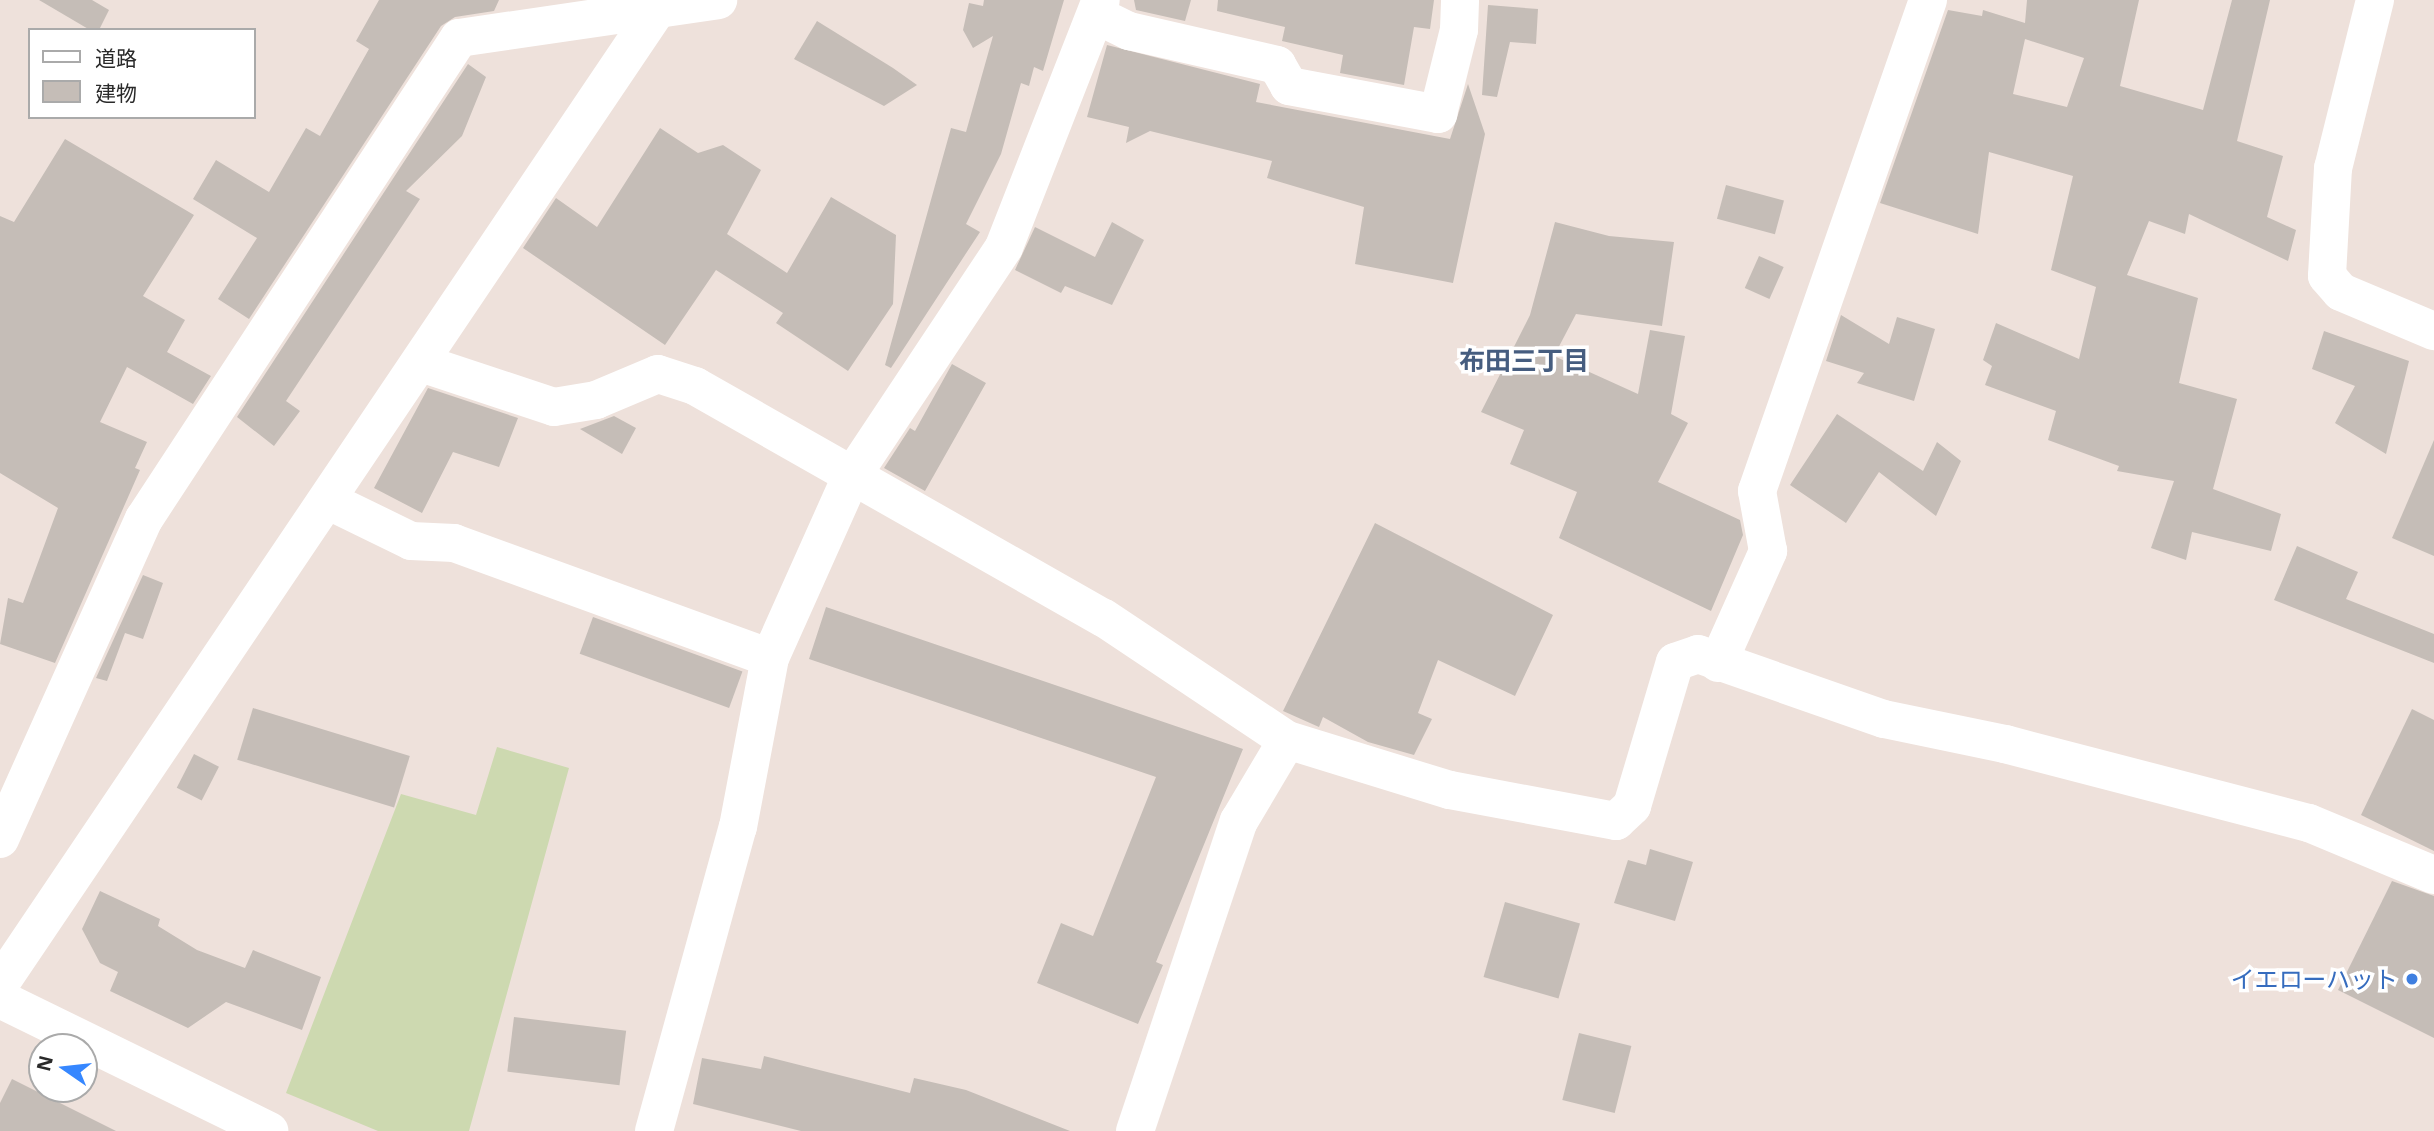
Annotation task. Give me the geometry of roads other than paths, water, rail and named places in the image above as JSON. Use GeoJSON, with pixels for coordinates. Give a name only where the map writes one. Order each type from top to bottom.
{"type":"FeatureCollection","features":[{"type":"Feature","properties":{"kind":"street"},"geometry":{"type":"LineString","coordinates":[[0,839],[144,519],[459,38],[718,0]]}},
{"type":"Feature","properties":{"kind":"street"},"geometry":{"type":"LineString","coordinates":[[654,1131],[738,827],[770,658],[850,479],[1004,247],[1099,8],[1129,31],[1277,65],[1289,86],[1438,114],[1459,30],[1460,0]]}},
{"type":"Feature","properties":{"kind":"street"},"geometry":{"type":"LineString","coordinates":[[1718,663],[1768,551],[1757,491],[1928,0]]}},
{"type":"Feature","properties":{"kind":"street"},"geometry":{"type":"LineString","coordinates":[[2375,0],[2333,168],[2327,276],[2342,292],[2434,331]]}},
{"type":"Feature","properties":{"kind":"street"},"geometry":{"type":"LineString","coordinates":[[0,984],[331,502],[656,11]]}},
{"type":"Feature","properties":{"kind":"street"},"geometry":{"type":"LineString","coordinates":[[421,363],[555,407],[596,400],[658,373],[695,386],[850,479],[1104,618],[1287,740],[1450,790],[1616,821],[1632,806],[1675,662],[1698,654],[1884,719],[2005,744],[2309,823],[2434,875]]}},
{"type":"Feature","properties":{"kind":"street"},"geometry":{"type":"LineString","coordinates":[[331,502],[411,541],[454,543],[770,658]]}},
{"type":"Feature","properties":{"kind":"street"},"geometry":{"type":"LineString","coordinates":[[1135,1131],[1239,821],[1287,740]]}},
{"type":"Feature","properties":{"kind":"street"},"geometry":{"type":"LineString","coordinates":[[0,999],[269,1131]]}},
{"type":"Feature","properties":{"kind":"place","name":"イエローハット"},"geometry":{"type":"Point","coordinates":[2412,979]}},
{"type":"Feature","properties":{"kind":"district","name":"布田三丁目"},"geometry":{"type":"Point","coordinates":[1524,361]}}]}
